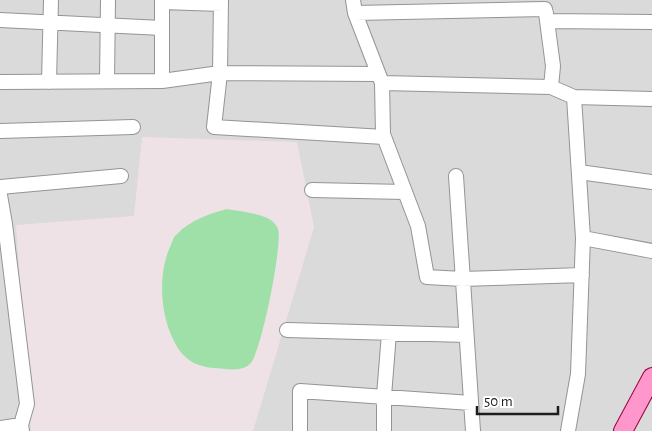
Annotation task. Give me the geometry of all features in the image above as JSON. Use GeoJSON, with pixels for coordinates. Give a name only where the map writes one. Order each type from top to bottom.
{"type":"FeatureCollection","features":[{"type":"Feature","properties":{"kind":"main road"},"geometry":{"type":"LineString","coordinates":[[623,431],[651,382]]}},
{"type":"Feature","properties":{"kind":"street"},"geometry":{"type":"LineString","coordinates":[[49,82],[51,0]]}},
{"type":"Feature","properties":{"kind":"street"},"geometry":{"type":"LineString","coordinates":[[107,81],[108,0]]}},
{"type":"Feature","properties":{"kind":"street"},"geometry":{"type":"LineString","coordinates":[[162,81],[162,1],[221,2],[220,73],[214,127],[384,137]]}},
{"type":"Feature","properties":{"kind":"street"},"geometry":{"type":"LineString","coordinates":[[582,275],[462,279],[427,277],[418,226],[384,137],[380,79],[354,7],[545,10],[652,22]]}},
{"type":"Feature","properties":{"kind":"street"},"geometry":{"type":"LineString","coordinates":[[545,10],[553,66],[551,87]]}},
{"type":"Feature","properties":{"kind":"street"},"geometry":{"type":"LineString","coordinates":[[0,20],[162,28]]}},
{"type":"Feature","properties":{"kind":"street"},"geometry":{"type":"LineString","coordinates":[[0,82],[162,81],[220,73],[551,87],[574,98],[652,99]]}},
{"type":"Feature","properties":{"kind":"street"},"geometry":{"type":"LineString","coordinates":[[568,431],[578,374],[583,238],[574,98]]}},
{"type":"Feature","properties":{"kind":"street"},"geometry":{"type":"LineString","coordinates":[[0,131],[134,127]]}},
{"type":"Feature","properties":{"kind":"street"},"geometry":{"type":"LineString","coordinates":[[579,172],[652,182]]}},
{"type":"Feature","properties":{"kind":"street"},"geometry":{"type":"LineString","coordinates":[[0,186],[121,176]]}},
{"type":"Feature","properties":{"kind":"street"},"geometry":{"type":"LineString","coordinates":[[456,176],[473,431]]}},
{"type":"Feature","properties":{"kind":"street"},"geometry":{"type":"LineString","coordinates":[[312,190],[405,192]]}},
{"type":"Feature","properties":{"kind":"street"},"geometry":{"type":"LineString","coordinates":[[0,195],[26,404],[22,428],[0,428]]}},
{"type":"Feature","properties":{"kind":"street"},"geometry":{"type":"LineString","coordinates":[[583,238],[652,251]]}},
{"type":"Feature","properties":{"kind":"street"},"geometry":{"type":"LineString","coordinates":[[287,330],[466,335]]}},
{"type":"Feature","properties":{"kind":"street"},"geometry":{"type":"LineString","coordinates":[[384,431],[384,396],[389,333]]}},
{"type":"Feature","properties":{"kind":"street"},"geometry":{"type":"LineString","coordinates":[[300,431],[300,391],[471,403]]}},
{"type":"Feature","properties":{"kind":"shaded area"},"geometry":{"type":"Polygon","coordinates":[[[0,0],[652,0],[652,431],[253,431],[314,227],[297,142],[142,137],[134,216],[16,225],[31,431],[0,431],[0,0]]]}},
{"type":"Feature","properties":{"kind":"shaded area"},"geometry":{"type":"Polygon","coordinates":[[[227,209],[252,213],[269,219],[278,228],[279,239],[270,298],[260,341],[250,364],[237,369],[206,367],[188,360],[184,356],[176,345],[169,329],[165,317],[162,293],[166,257],[176,235],[194,221],[227,209]]]}}]}
